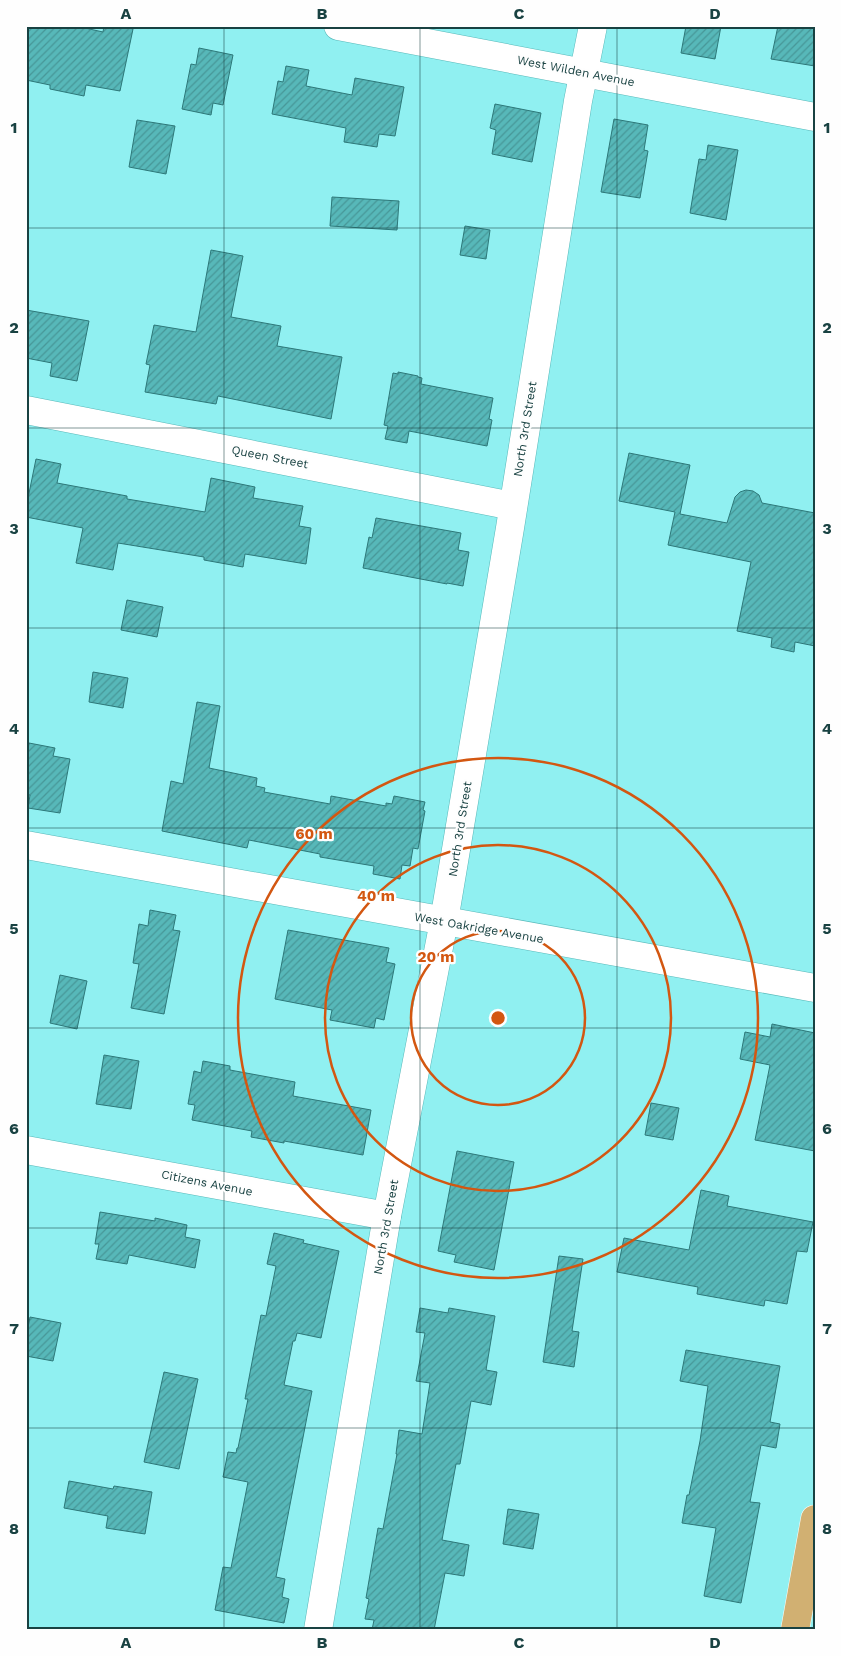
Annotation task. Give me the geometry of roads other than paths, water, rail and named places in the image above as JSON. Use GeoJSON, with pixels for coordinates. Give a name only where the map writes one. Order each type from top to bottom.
{"type":"FeatureCollection","features":[{"type":"Feature","properties":{"kind":"main road"},"geometry":{"type":"LineString","coordinates":[[795,1630],[815,1519]]}},
{"type":"Feature","properties":{"kind":"street","name":"West Wilden Avenue"},"geometry":{"type":"LineString","coordinates":[[338,26],[815,116]]}},
{"type":"Feature","properties":{"kind":"street","name":"North 3rd Street"},"geometry":{"type":"LineString","coordinates":[[318,1630],[387,1216],[444,922],[583,72],[593,26]]}},
{"type":"Feature","properties":{"kind":"street","name":"Queen Street"},"geometry":{"type":"LineString","coordinates":[[26,410],[513,506]]}},
{"type":"Feature","properties":{"kind":"street","name":"West Oakridge Avenue"},"geometry":{"type":"LineString","coordinates":[[26,845],[815,988]]}},
{"type":"Feature","properties":{"kind":"street","name":"Citizens Avenue"},"geometry":{"type":"LineString","coordinates":[[26,1150],[387,1216]]}}]}
